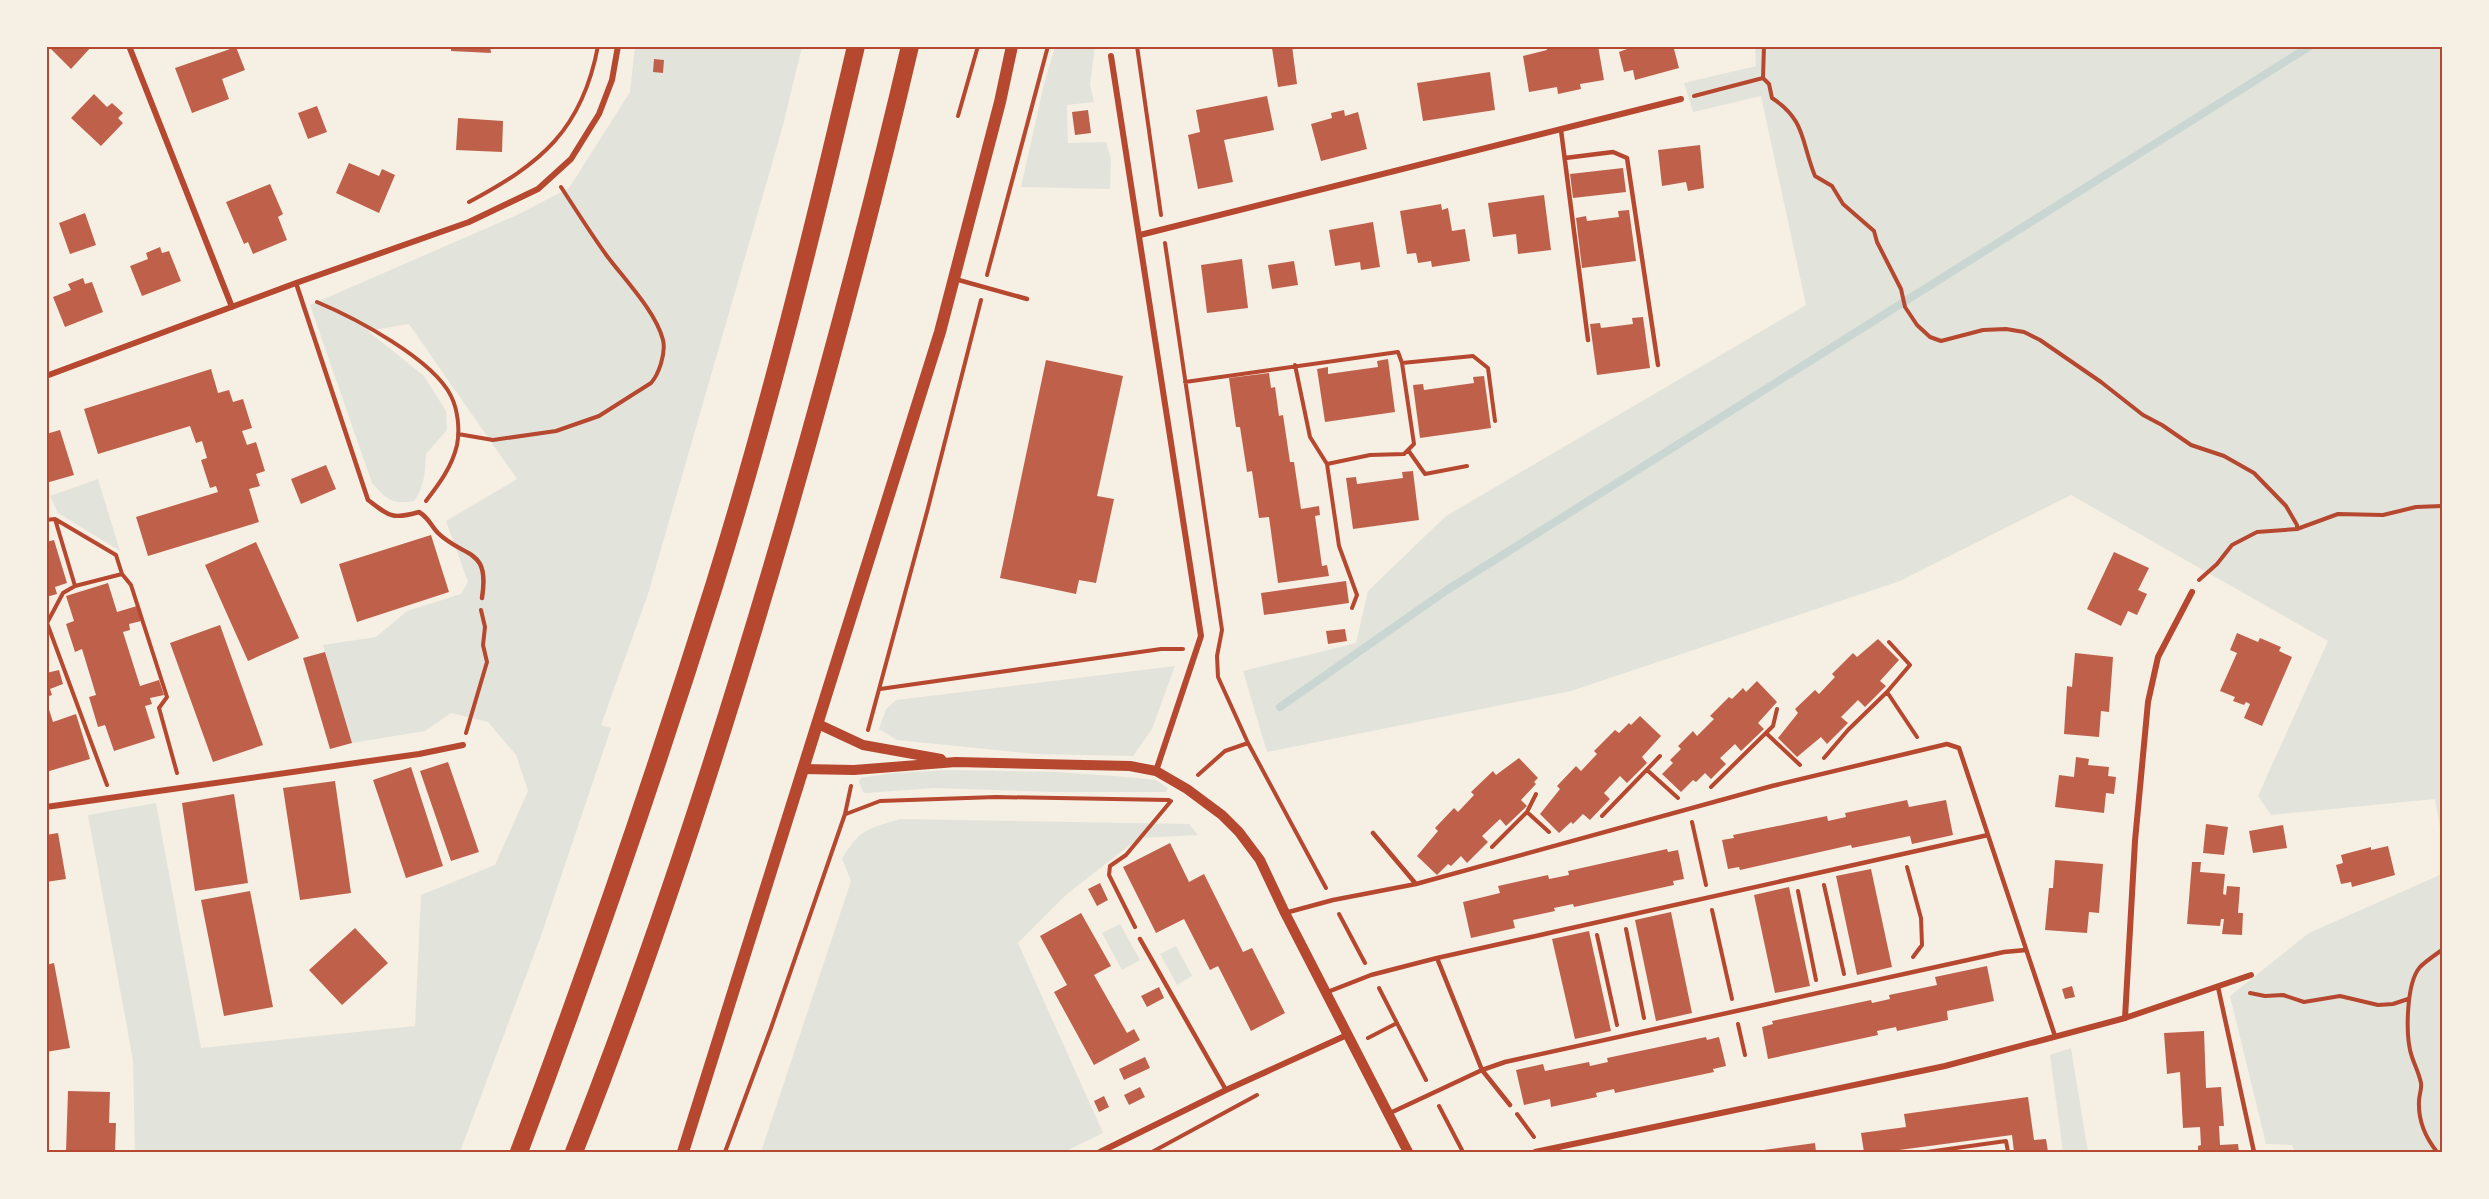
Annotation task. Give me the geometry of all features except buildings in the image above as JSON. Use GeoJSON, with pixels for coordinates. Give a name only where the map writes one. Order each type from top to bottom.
{"type":"FeatureCollection","features":[{"type":"Feature","properties":{"kind":"highway"},"geometry":{"type":"LineString","coordinates":[[519,1152],[566,1027],[642,808],[714,585],[777,362],[856,46]]}},
{"type":"Feature","properties":{"kind":"highway"},"geometry":{"type":"LineString","coordinates":[[574,1152],[617,1044],[696,814],[762,600],[828,373],[910,46]]}},
{"type":"Feature","properties":{"kind":"main road"},"geometry":{"type":"LineString","coordinates":[[683,1152],[939,332],[1000,102],[1012,46]]}},
{"type":"Feature","properties":{"kind":"street"},"geometry":{"type":"LineString","coordinates":[[129,46],[232,307]]}},
{"type":"Feature","properties":{"kind":"street"},"geometry":{"type":"LineString","coordinates":[[46,376],[296,282],[469,222],[517,201],[554,177],[582,144],[599,114],[612,80],[618,46]]}},
{"type":"Feature","properties":{"kind":"street"},"geometry":{"type":"LineString","coordinates":[[1111,56],[1201,636],[1156,771]]}},
{"type":"Feature","properties":{"kind":"street"},"geometry":{"type":"LineString","coordinates":[[1140,236],[1681,99]]}},
{"type":"Feature","properties":{"kind":"street"},"geometry":{"type":"LineString","coordinates":[[2125,1018],[2135,841],[2148,702],[2158,657],[2192,592]]}},
{"type":"Feature","properties":{"kind":"street"},"geometry":{"type":"LineString","coordinates":[[818,724],[863,745],[956,762]]}},
{"type":"Feature","properties":{"kind":"street"},"geometry":{"type":"LineString","coordinates":[[46,807],[463,746]]}},
{"type":"Feature","properties":{"kind":"street"},"geometry":{"type":"LineString","coordinates":[[804,770],[854,770],[956,762],[1130,766],[1156,771],[1187,789],[1222,815],[1239,832],[1260,860],[1325,993],[1408,1152]]}},
{"type":"Feature","properties":{"kind":"street"},"geometry":{"type":"LineString","coordinates":[[1535,1152],[1945,1066],[2125,1018],[2251,975]]}},
{"type":"Feature","properties":{"kind":"street"},"geometry":{"type":"LineString","coordinates":[[1100,1152],[1226,1090],[1347,1035]]}},
{"type":"Feature","properties":{"kind":"lane"},"geometry":{"type":"LineString","coordinates":[[1561,130],[1588,340]]}},
{"type":"Feature","properties":{"kind":"lane"},"geometry":{"type":"LineString","coordinates":[[1565,158],[1613,152],[1627,158],[1658,364]]}},
{"type":"Feature","properties":{"kind":"lane"},"geometry":{"type":"LineString","coordinates":[[954,278],[1027,300]]}},
{"type":"Feature","properties":{"kind":"lane"},"geometry":{"type":"LineString","coordinates":[[296,282],[368,500],[389,516],[407,516],[419,512],[429,519],[438,533],[478,559],[483,574],[482,598]]}},
{"type":"Feature","properties":{"kind":"lane"},"geometry":{"type":"LineString","coordinates":[[1285,914],[1332,900],[1416,884],[1689,808],[1947,744],[1959,748],[2055,1036]]}},
{"type":"Feature","properties":{"kind":"lane"},"geometry":{"type":"LineString","coordinates":[[1373,833],[1416,884]]}},
{"type":"Feature","properties":{"kind":"lane"},"geometry":{"type":"LineString","coordinates":[[1325,993],[1371,975],[1437,958],[1988,835]]}},
{"type":"Feature","properties":{"kind":"lane"},"geometry":{"type":"LineString","coordinates":[[1140,939],[1226,1090]]}},
{"type":"Feature","properties":{"kind":"lane"},"geometry":{"type":"LineString","coordinates":[[1388,1114],[1482,1070],[1505,1062],[2004,952],[2026,950]]}},
{"type":"Feature","properties":{"kind":"lane"},"geometry":{"type":"LineString","coordinates":[[1437,958],[1482,1070],[1510,1105]]}},
{"type":"Feature","properties":{"kind":"lane"},"geometry":{"type":"LineString","coordinates":[[2218,987],[2254,1152]]}},
{"type":"Feature","properties":{"kind":"path"},"geometry":{"type":"LineString","coordinates":[[461,207],[516,176],[559,138],[578,109],[586,91],[598,46]]}},
{"type":"Feature","properties":{"kind":"path"},"geometry":{"type":"LineString","coordinates":[[957,116],[978,46]]}},
{"type":"Feature","properties":{"kind":"path"},"geometry":{"type":"LineString","coordinates":[[863,745],[880,689],[1048,46]]}},
{"type":"Feature","properties":{"kind":"path"},"geometry":{"type":"LineString","coordinates":[[1137,46],[1222,630],[1217,656],[1218,676],[1248,743],[1463,1152]]}},
{"type":"Feature","properties":{"kind":"path"},"geometry":{"type":"LineString","coordinates":[[1764,46],[1763,78],[1769,84],[1772,98],[1788,108],[1798,122],[1815,176],[1832,186],[1843,204],[1874,231],[1877,242],[1901,289],[1905,307],[1917,325],[1930,337],[1941,341],[1983,330],[2006,329],[2024,332],[2040,340],[2101,382],[2143,416],[2162,425],[2191,445],[2224,456],[2254,473],[2286,506],[2297,529]]}},
{"type":"Feature","properties":{"kind":"path"},"geometry":{"type":"LineString","coordinates":[[1681,99],[1763,78]]}},
{"type":"Feature","properties":{"kind":"path"},"geometry":{"type":"LineString","coordinates":[[458,434],[493,440],[513,439],[556,431],[599,416],[651,383],[656,377],[663,351],[663,340],[644,303],[607,255],[554,177]]}},
{"type":"Feature","properties":{"kind":"path"},"geometry":{"type":"LineString","coordinates":[[300,295],[358,322],[423,364],[441,380],[452,397],[458,434],[457,446],[448,471],[419,512]]}},
{"type":"Feature","properties":{"kind":"path"},"geometry":{"type":"LineString","coordinates":[[1185,382],[1398,352],[1402,363],[1414,444],[1404,454],[1370,455],[1327,464]]}},
{"type":"Feature","properties":{"kind":"path"},"geometry":{"type":"LineString","coordinates":[[1402,363],[1473,356],[1488,368],[1496,421]]}},
{"type":"Feature","properties":{"kind":"path"},"geometry":{"type":"LineString","coordinates":[[1295,365],[1310,437],[1327,464],[1339,546],[1357,594],[1352,608]]}},
{"type":"Feature","properties":{"kind":"path"},"geometry":{"type":"LineString","coordinates":[[1408,450],[1425,474],[1467,466]]}},
{"type":"Feature","properties":{"kind":"path"},"geometry":{"type":"LineString","coordinates":[[2192,592],[2200,579],[2217,564],[2232,545],[2257,532],[2297,529],[2338,514],[2383,515],[2416,507],[2442,506]]}},
{"type":"Feature","properties":{"kind":"path"},"geometry":{"type":"LineString","coordinates":[[55,519],[75,586]]}},
{"type":"Feature","properties":{"kind":"path"},"geometry":{"type":"LineString","coordinates":[[46,520],[55,519],[116,555],[122,574],[131,585],[167,697],[159,708],[182,788]]}},
{"type":"Feature","properties":{"kind":"path"},"geometry":{"type":"LineString","coordinates":[[112,798],[47,623],[63,593],[75,586],[122,574]]}},
{"type":"Feature","properties":{"kind":"path"},"geometry":{"type":"LineString","coordinates":[[463,746],[487,662],[483,645],[485,627],[481,609],[482,598]]}},
{"type":"Feature","properties":{"kind":"path"},"geometry":{"type":"LineString","coordinates":[[1766,733],[1811,776],[1848,730],[1887,692],[1910,665],[1889,642]]}},
{"type":"Feature","properties":{"kind":"path"},"geometry":{"type":"LineString","coordinates":[[880,689],[1161,649]]}},
{"type":"Feature","properties":{"kind":"path"},"geometry":{"type":"LineString","coordinates":[[1887,692],[1914,730],[1921,750]]}},
{"type":"Feature","properties":{"kind":"path"},"geometry":{"type":"LineString","coordinates":[[1689,808],[1773,726],[1777,709]]}},
{"type":"Feature","properties":{"kind":"path"},"geometry":{"type":"LineString","coordinates":[[845,814],[880,801],[996,797],[1172,800],[1180,797],[1206,766],[1226,751],[1248,743]]}},
{"type":"Feature","properties":{"kind":"path"},"geometry":{"type":"LineString","coordinates":[[1580,838],[1660,756]]}},
{"type":"Feature","properties":{"kind":"path"},"geometry":{"type":"LineString","coordinates":[[725,1152],[771,1028],[845,814],[854,770]]}},
{"type":"Feature","properties":{"kind":"path"},"geometry":{"type":"LineString","coordinates":[[1647,770],[1689,808],[1745,1055]]}},
{"type":"Feature","properties":{"kind":"path"},"geometry":{"type":"LineString","coordinates":[[1470,869],[1527,812],[1536,794]]}},
{"type":"Feature","properties":{"kind":"path"},"geometry":{"type":"LineString","coordinates":[[1140,939],[1109,875],[1110,866],[1126,855],[1172,800]]}},
{"type":"Feature","properties":{"kind":"path"},"geometry":{"type":"LineString","coordinates":[[1527,812],[1562,843]]}},
{"type":"Feature","properties":{"kind":"path"},"geometry":{"type":"LineString","coordinates":[[1901,975],[1922,945],[1922,913],[1903,854]]}},
{"type":"Feature","properties":{"kind":"path"},"geometry":{"type":"LineString","coordinates":[[1821,872],[1847,987]]}},
{"type":"Feature","properties":{"kind":"path"},"geometry":{"type":"LineString","coordinates":[[1795,878],[1819,993]]}},
{"type":"Feature","properties":{"kind":"path"},"geometry":{"type":"LineString","coordinates":[[1623,916],[1647,1031]]}},
{"type":"Feature","properties":{"kind":"path"},"geometry":{"type":"LineString","coordinates":[[1594,923],[1620,1037]]}},
{"type":"Feature","properties":{"kind":"path"},"geometry":{"type":"LineString","coordinates":[[2437,1152],[2429,1142],[2420,1122],[2419,1072],[2411,1056],[2407,1028],[2410,985],[2420,967],[2442,950]]}},
{"type":"Feature","properties":{"kind":"path"},"geometry":{"type":"LineString","coordinates":[[2236,980],[2247,991],[2255,995],[2283,995],[2304,1002],[2340,996],[2378,1005],[2393,1004],[2408,999]]}},
{"type":"Feature","properties":{"kind":"path"},"geometry":{"type":"LineString","coordinates":[[1510,1105],[1544,1151]]}},
{"type":"Feature","properties":{"kind":"path"},"geometry":{"type":"LineString","coordinates":[[1927,1152],[1960,1150],[2006,1141],[2008,1152]]}},
{"type":"Feature","properties":{"kind":"shaded area"},"geometry":{"type":"Polygon","coordinates":[[[635,47],[802,47],[782,129],[648,594],[601,725],[611,728],[542,933],[460,1152],[135,1152],[133,1060],[88,815],[156,803],[201,1048],[415,1026],[421,895],[495,865],[528,791],[516,755],[488,722],[451,713],[425,731],[352,743],[323,645],[376,637],[407,611],[461,594],[468,582],[446,521],[517,479],[409,324],[368,331],[424,376],[446,411],[447,430],[426,454],[425,473],[414,501],[400,502],[386,497],[372,483],[310,305],[517,215],[569,188],[630,92],[635,47]]]}},
{"type":"Feature","properties":{"kind":"shaded area"},"geometry":{"type":"Polygon","coordinates":[[[1055,47],[1095,47],[1090,84],[1094,102],[1067,105],[1068,143],[1106,142],[1111,159],[1110,189],[1021,187],[1045,80],[1055,47]]]}},
{"type":"Feature","properties":{"kind":"shaded area"},"geometry":{"type":"Polygon","coordinates":[[[1755,47],[2442,47],[2442,838],[2435,799],[2271,815],[2258,796],[2328,641],[2071,495],[1900,581],[1571,691],[1267,752],[1243,671],[1356,643],[1368,591],[1446,516],[1806,305],[1761,96],[1693,112],[1684,83],[1756,66],[1755,47]]]}},
{"type":"Feature","properties":{"kind":"shaded area"},"geometry":{"type":"Polygon","coordinates":[[[98,479],[120,551],[58,513],[50,496],[98,479]]]}},
{"type":"Feature","properties":{"kind":"shaded area"},"geometry":{"type":"Polygon","coordinates":[[[1175,666],[1152,729],[1133,756],[1035,754],[897,740],[879,729],[886,709],[896,700],[1175,666]]]}},
{"type":"Feature","properties":{"kind":"shaded area"},"geometry":{"type":"Polygon","coordinates":[[[950,770],[1057,772],[1128,777],[1156,780],[1168,788],[1166,792],[1054,792],[934,788],[866,793],[863,792],[859,782],[861,778],[893,773],[950,770]]]}},
{"type":"Feature","properties":{"kind":"shaded area"},"geometry":{"type":"Polygon","coordinates":[[[900,819],[1189,824],[1198,835],[1139,838],[1067,894],[1018,943],[1103,1133],[1064,1152],[761,1152],[851,881],[842,859],[860,835],[880,825],[900,819]]]}},
{"type":"Feature","properties":{"kind":"shaded area"},"geometry":{"type":"Polygon","coordinates":[[[2442,874],[2442,1152],[2295,1152],[2292,1145],[2266,1144],[2230,996],[2309,933],[2442,874]]]}},
{"type":"Feature","properties":{"kind":"shaded area"},"geometry":{"type":"Polygon","coordinates":[[[1120,924],[1140,960],[1122,970],[1102,933],[1120,924]]]}},
{"type":"Feature","properties":{"kind":"shaded area"},"geometry":{"type":"Polygon","coordinates":[[[1176,946],[1192,976],[1177,985],[1160,954],[1176,946]]]}},
{"type":"Feature","properties":{"kind":"shaded area"},"geometry":{"type":"Polygon","coordinates":[[[2071,1048],[2088,1152],[2063,1152],[2050,1055],[2071,1048]]]}},
{"type":"Feature","properties":{"kind":"waterway"},"geometry":{"type":"LineString","coordinates":[[1280,707],[1447,590],[2310,46]]}}]}
